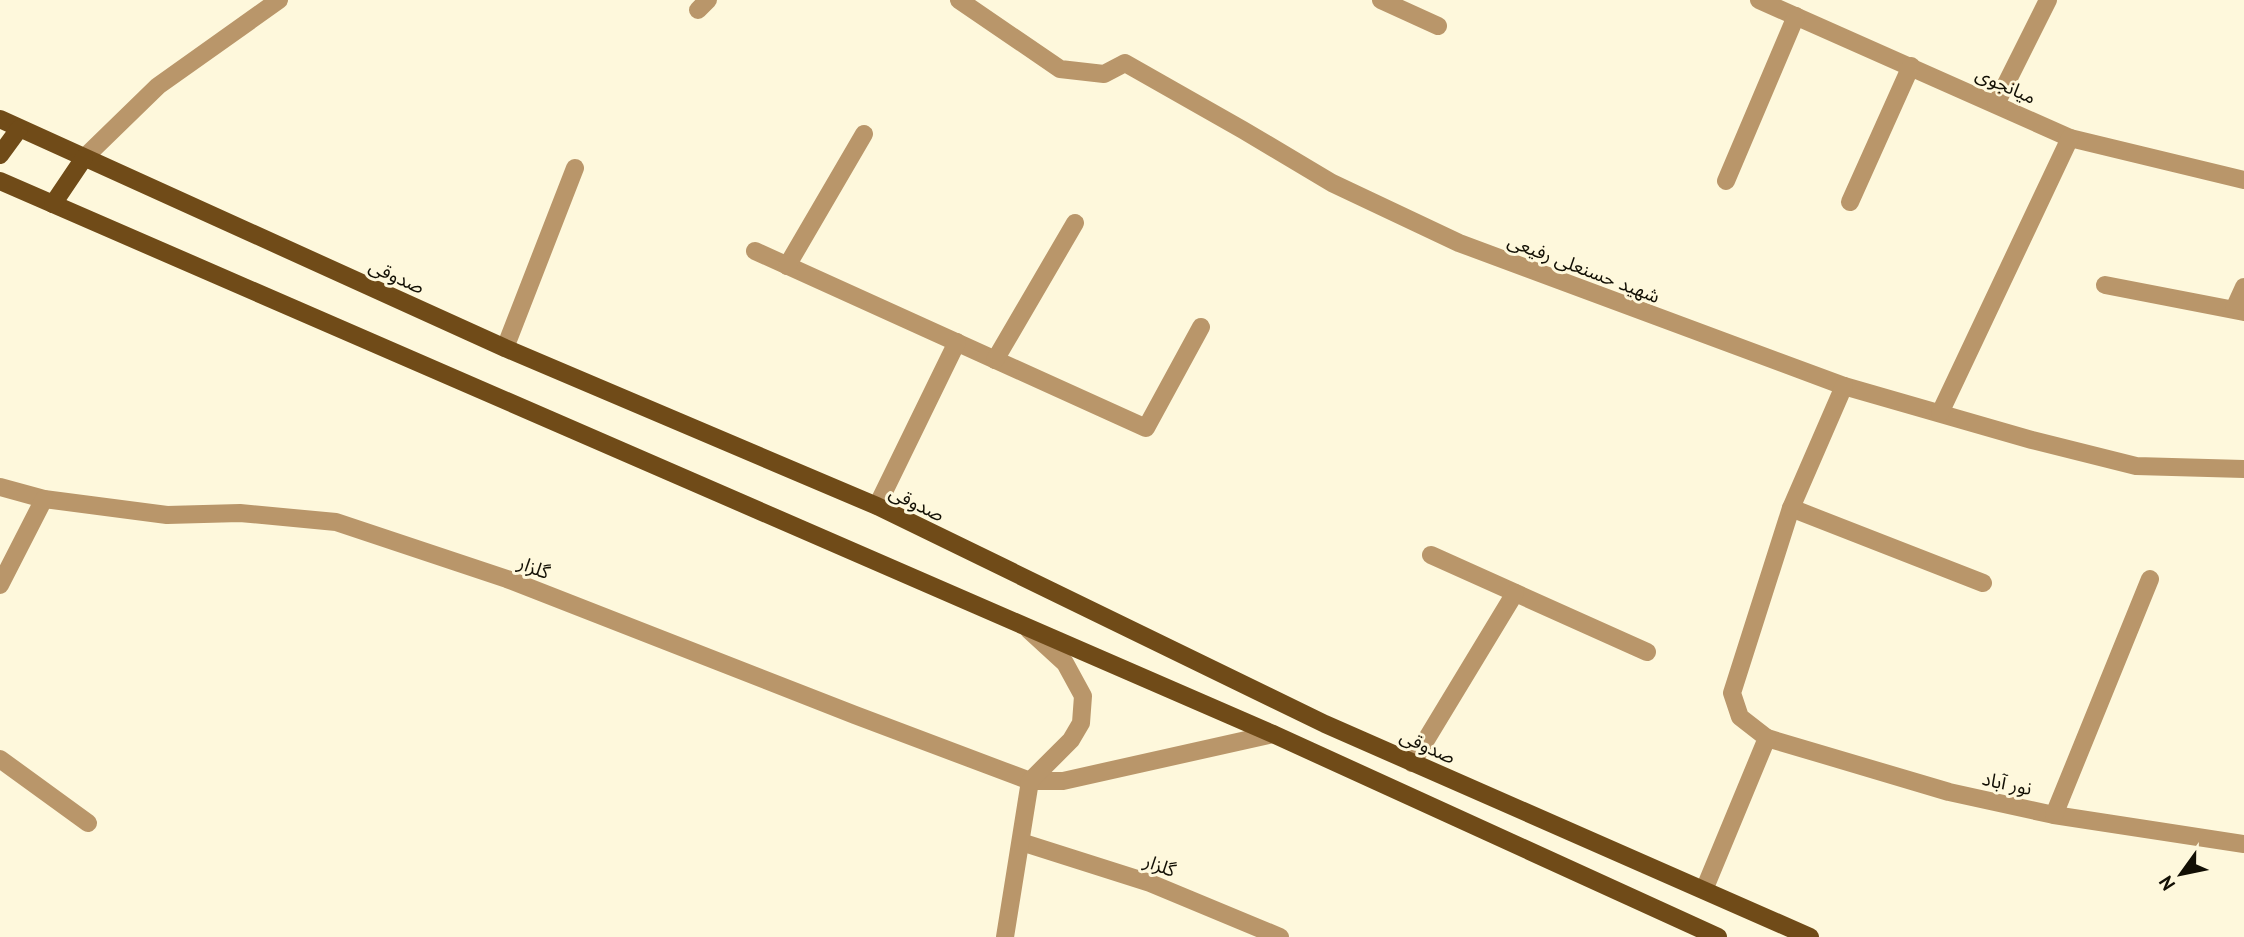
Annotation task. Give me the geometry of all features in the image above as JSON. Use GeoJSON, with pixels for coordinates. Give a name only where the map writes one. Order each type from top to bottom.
{"type":"FeatureCollection","features":[{"type":"Feature","properties":{"kind":"main road","name":"صدوقی"},"geometry":{"type":"LineString","coordinates":[[0,119],[505,348],[877,506],[1325,724],[1810,937]]}},
{"type":"Feature","properties":{"kind":"main road"},"geometry":{"type":"LineString","coordinates":[[0,155],[19,129]]}},
{"type":"Feature","properties":{"kind":"main road"},"geometry":{"type":"LineString","coordinates":[[53,204],[84,158]]}},
{"type":"Feature","properties":{"kind":"main road"},"geometry":{"type":"LineString","coordinates":[[0,181],[1273,734],[1718,937]]}},
{"type":"Feature","properties":{"kind":"street"},"geometry":{"type":"LineString","coordinates":[[84,158],[158,86],[279,0]]}},
{"type":"Feature","properties":{"kind":"street","name":"شهید حسنعلی رفیعی"},"geometry":{"type":"LineString","coordinates":[[959,0],[1060,69],[1104,74],[1125,64],[1332,183],[1459,243],[1844,386],[2032,440],[2136,466],[2244,469]]}},
{"type":"Feature","properties":{"kind":"street"},"geometry":{"type":"LineString","coordinates":[[1381,0],[1438,26]]}},
{"type":"Feature","properties":{"kind":"street","name":"میانجوی"},"geometry":{"type":"LineString","coordinates":[[1759,0],[2070,138],[2244,180]]}},
{"type":"Feature","properties":{"kind":"street"},"geometry":{"type":"LineString","coordinates":[[1996,104],[2048,0]]}},
{"type":"Feature","properties":{"kind":"street"},"geometry":{"type":"LineString","coordinates":[[1726,181],[1796,16]]}},
{"type":"Feature","properties":{"kind":"street"},"geometry":{"type":"LineString","coordinates":[[1850,202],[1911,66]]}},
{"type":"Feature","properties":{"kind":"street"},"geometry":{"type":"LineString","coordinates":[[787,265],[864,134]]}},
{"type":"Feature","properties":{"kind":"street"},"geometry":{"type":"LineString","coordinates":[[1940,413],[2070,138]]}},
{"type":"Feature","properties":{"kind":"street"},"geometry":{"type":"LineString","coordinates":[[505,348],[575,168]]}},
{"type":"Feature","properties":{"kind":"street"},"geometry":{"type":"LineString","coordinates":[[995,359],[1075,223]]}},
{"type":"Feature","properties":{"kind":"street"},"geometry":{"type":"LineString","coordinates":[[755,251],[1146,428],[1201,327]]}},
{"type":"Feature","properties":{"kind":"street"},"geometry":{"type":"LineString","coordinates":[[2105,285],[2239,310],[2244,287]]}},
{"type":"Feature","properties":{"kind":"street"},"geometry":{"type":"LineString","coordinates":[[877,506],[957,342]]}},
{"type":"Feature","properties":{"kind":"street"},"geometry":{"type":"LineString","coordinates":[[1704,890],[1767,738],[1740,717],[1732,693],[1791,508],[1844,386]]}},
{"type":"Feature","properties":{"kind":"street","name":"گلزار"},"geometry":{"type":"LineString","coordinates":[[0,487],[44,499],[167,515],[240,513],[337,522],[507,579],[1030,781]]}},
{"type":"Feature","properties":{"kind":"street"},"geometry":{"type":"LineString","coordinates":[[0,585],[44,499]]}},
{"type":"Feature","properties":{"kind":"street"},"geometry":{"type":"LineString","coordinates":[[1791,508],[1983,583]]}},
{"type":"Feature","properties":{"kind":"street"},"geometry":{"type":"LineString","coordinates":[[1431,555],[1647,652]]}},
{"type":"Feature","properties":{"kind":"street"},"geometry":{"type":"LineString","coordinates":[[2054,815],[2150,579]]}},
{"type":"Feature","properties":{"kind":"street"},"geometry":{"type":"LineString","coordinates":[[1412,763],[1515,593]]}},
{"type":"Feature","properties":{"kind":"street"},"geometry":{"type":"LineString","coordinates":[[1005,937],[1030,781],[1071,740],[1081,723],[1083,696],[1065,663],[1024,625]]}},
{"type":"Feature","properties":{"kind":"street"},"geometry":{"type":"LineString","coordinates":[[1030,781],[1063,781],[1273,734]]}},
{"type":"Feature","properties":{"kind":"street","name":"نور آباد"},"geometry":{"type":"LineString","coordinates":[[1767,738],[1949,792],[2054,815],[2244,844]]}},
{"type":"Feature","properties":{"kind":"street"},"geometry":{"type":"LineString","coordinates":[[0,759],[88,823]]}},
{"type":"Feature","properties":{"kind":"street","name":"گلزار"},"geometry":{"type":"LineString","coordinates":[[1021,842],[1150,883],[1280,937]]}}]}
